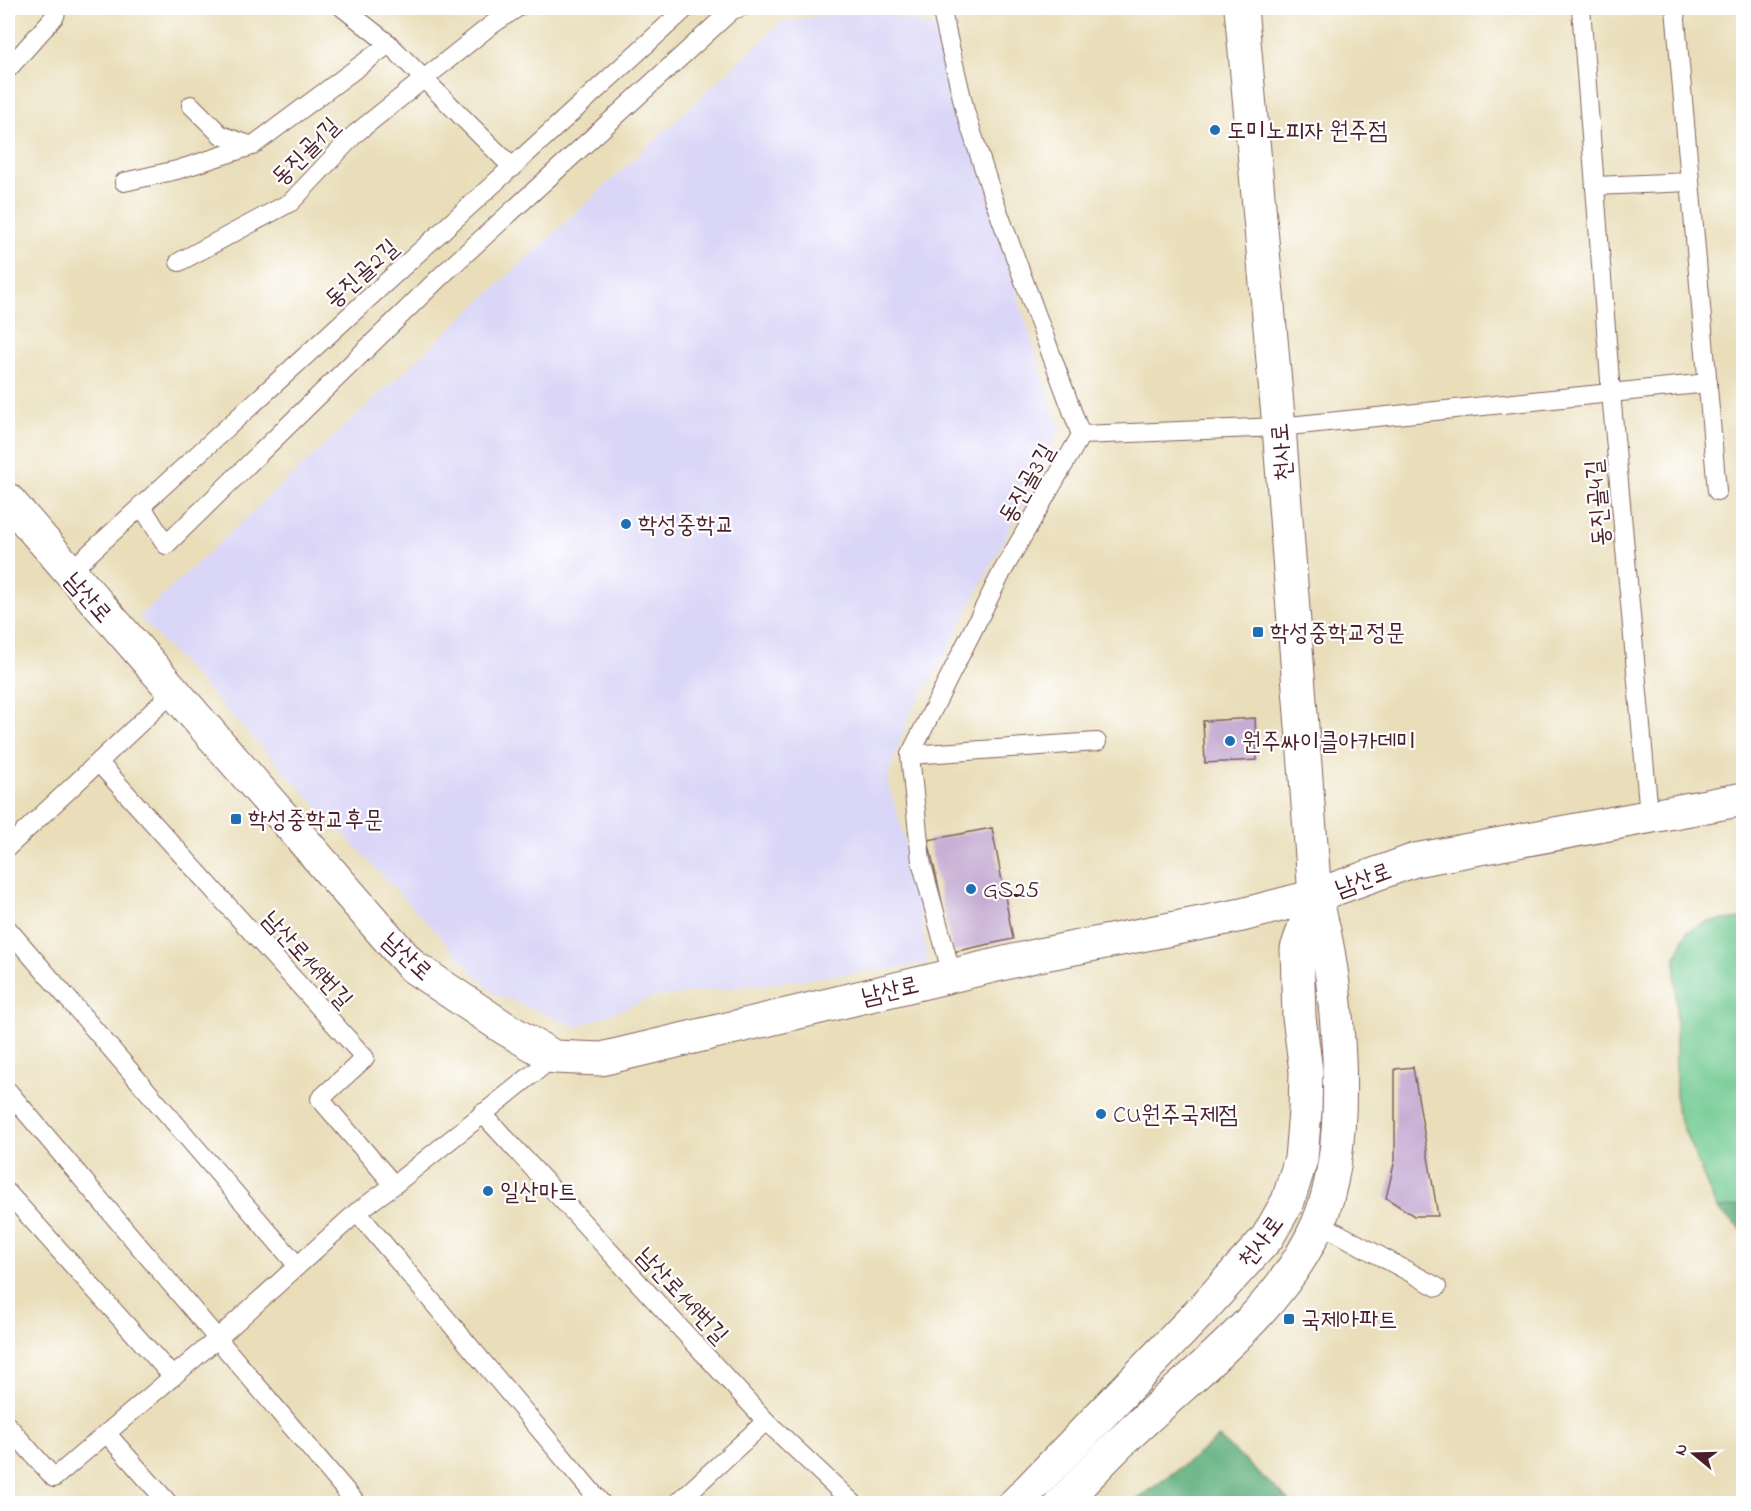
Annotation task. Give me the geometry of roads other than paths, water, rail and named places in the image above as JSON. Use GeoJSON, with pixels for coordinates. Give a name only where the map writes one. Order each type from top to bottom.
{"type":"FeatureCollection","features":[{"type":"Feature","properties":{"kind":"street","name":"천사로"},"geometry":{"type":"LineString","coordinates":[[1061,1503],[1135,1428],[1241,1333],[1295,1265],[1319,1223],[1335,1160],[1340,1082],[1337,1018],[1328,940],[1315,896],[1279,427],[1241,8]]}},
{"type":"Feature","properties":{"kind":"street","name":"남산로"},"geometry":{"type":"LineString","coordinates":[[8,501],[172,693],[412,966],[506,1029],[554,1057],[601,1059],[952,975],[1242,915],[1315,896],[1415,860],[1743,799]]}},
{"type":"Feature","properties":{"kind":"street","name":"천사로"},"geometry":{"type":"LineString","coordinates":[[1015,1503],[1200,1312],[1267,1238],[1288,1201],[1301,1159],[1305,1111],[1306,1071],[1299,1017],[1297,950],[1315,896]]}},
{"type":"Feature","properties":{"kind":"street"},"geometry":{"type":"LineString","coordinates":[[1288,1201],[1319,1223]]}},
{"type":"Feature","properties":{"kind":"lane"},"geometry":{"type":"LineString","coordinates":[[8,69],[55,16],[57,8]]}},
{"type":"Feature","properties":{"kind":"lane"},"geometry":{"type":"LineString","coordinates":[[343,8],[389,44],[513,168]]}},
{"type":"Feature","properties":{"kind":"lane","name":"동진골1길"},"geometry":{"type":"LineString","coordinates":[[178,262],[291,202],[355,134],[425,80],[489,26],[517,8]]}},
{"type":"Feature","properties":{"kind":"lane","name":"동진골2길"},"geometry":{"type":"LineString","coordinates":[[68,573],[686,8]]}},
{"type":"Feature","properties":{"kind":"lane"},"geometry":{"type":"LineString","coordinates":[[141,505],[166,545],[441,276],[732,10],[739,8]]}},
{"type":"Feature","properties":{"kind":"lane","name":"동진골3길"},"geometry":{"type":"LineString","coordinates":[[910,755],[1002,572],[1081,435],[994,200],[964,111],[941,8]]}},
{"type":"Feature","properties":{"kind":"lane","name":"동진골4길"},"geometry":{"type":"LineString","coordinates":[[1581,8],[1611,393],[1649,815]]}},
{"type":"Feature","properties":{"kind":"lane"},"geometry":{"type":"LineString","coordinates":[[1675,8],[1717,491]]}},
{"type":"Feature","properties":{"kind":"lane","name":"동진골1길"},"geometry":{"type":"LineString","coordinates":[[124,182],[177,170],[252,146],[389,44]]}},
{"type":"Feature","properties":{"kind":"lane"},"geometry":{"type":"LineString","coordinates":[[191,105],[221,135],[252,146]]}},
{"type":"Feature","properties":{"kind":"lane"},"geometry":{"type":"LineString","coordinates":[[1595,186],[1690,182]]}},
{"type":"Feature","properties":{"kind":"lane"},"geometry":{"type":"LineString","coordinates":[[1081,435],[1279,427],[1708,383]]}},
{"type":"Feature","properties":{"kind":"lane"},"geometry":{"type":"LineString","coordinates":[[8,847],[172,693]]}},
{"type":"Feature","properties":{"kind":"lane"},"geometry":{"type":"LineString","coordinates":[[952,975],[921,861],[910,755],[1097,742]]}},
{"type":"Feature","properties":{"kind":"lane","name":"남산로149번길"},"geometry":{"type":"LineString","coordinates":[[99,763],[365,1058],[320,1099],[394,1185]]}},
{"type":"Feature","properties":{"kind":"lane"},"geometry":{"type":"LineString","coordinates":[[8,929],[297,1265]]}},
{"type":"Feature","properties":{"kind":"lane"},"geometry":{"type":"LineString","coordinates":[[8,1426],[54,1478],[217,1339],[357,1212],[554,1057]]}},
{"type":"Feature","properties":{"kind":"lane"},"geometry":{"type":"LineString","coordinates":[[8,1091],[357,1503]]}},
{"type":"Feature","properties":{"kind":"lane","name":"남산로149번길"},"geometry":{"type":"LineString","coordinates":[[482,1113],[766,1420],[854,1503]]}},
{"type":"Feature","properties":{"kind":"lane"},"geometry":{"type":"LineString","coordinates":[[8,1193],[173,1377]]}},
{"type":"Feature","properties":{"kind":"lane"},"geometry":{"type":"LineString","coordinates":[[357,1212],[602,1503]]}},
{"type":"Feature","properties":{"kind":"lane"},"geometry":{"type":"LineString","coordinates":[[1319,1223],[1437,1287]]}},
{"type":"Feature","properties":{"kind":"lane"},"geometry":{"type":"LineString","coordinates":[[676,1503],[766,1420]]}},
{"type":"Feature","properties":{"kind":"lane"},"geometry":{"type":"LineString","coordinates":[[107,1434],[169,1503]]}},
{"type":"Feature","properties":{"kind":"place","name":"도미노피자 원주점"},"geometry":{"type":"Point","coordinates":[1215,130]}},
{"type":"Feature","properties":{"kind":"place","name":"학성중학교"},"geometry":{"type":"Point","coordinates":[626,524]}},
{"type":"Feature","properties":{"kind":"place","name":"학성중학교정문"},"geometry":{"type":"Point","coordinates":[1258,632]}},
{"type":"Feature","properties":{"kind":"place","name":"원주싸이클아카데미"},"geometry":{"type":"Point","coordinates":[1230,741]}},
{"type":"Feature","properties":{"kind":"place","name":"학성중학교후문"},"geometry":{"type":"Point","coordinates":[236,819]}},
{"type":"Feature","properties":{"kind":"place","name":"GS25"},"geometry":{"type":"Point","coordinates":[971,889]}},
{"type":"Feature","properties":{"kind":"place","name":"CU원주국제점"},"geometry":{"type":"Point","coordinates":[1101,1114]}},
{"type":"Feature","properties":{"kind":"place","name":"일산마트"},"geometry":{"type":"Point","coordinates":[488,1191]}},
{"type":"Feature","properties":{"kind":"place","name":"국제아파트"},"geometry":{"type":"Point","coordinates":[1289,1319]}}]}
